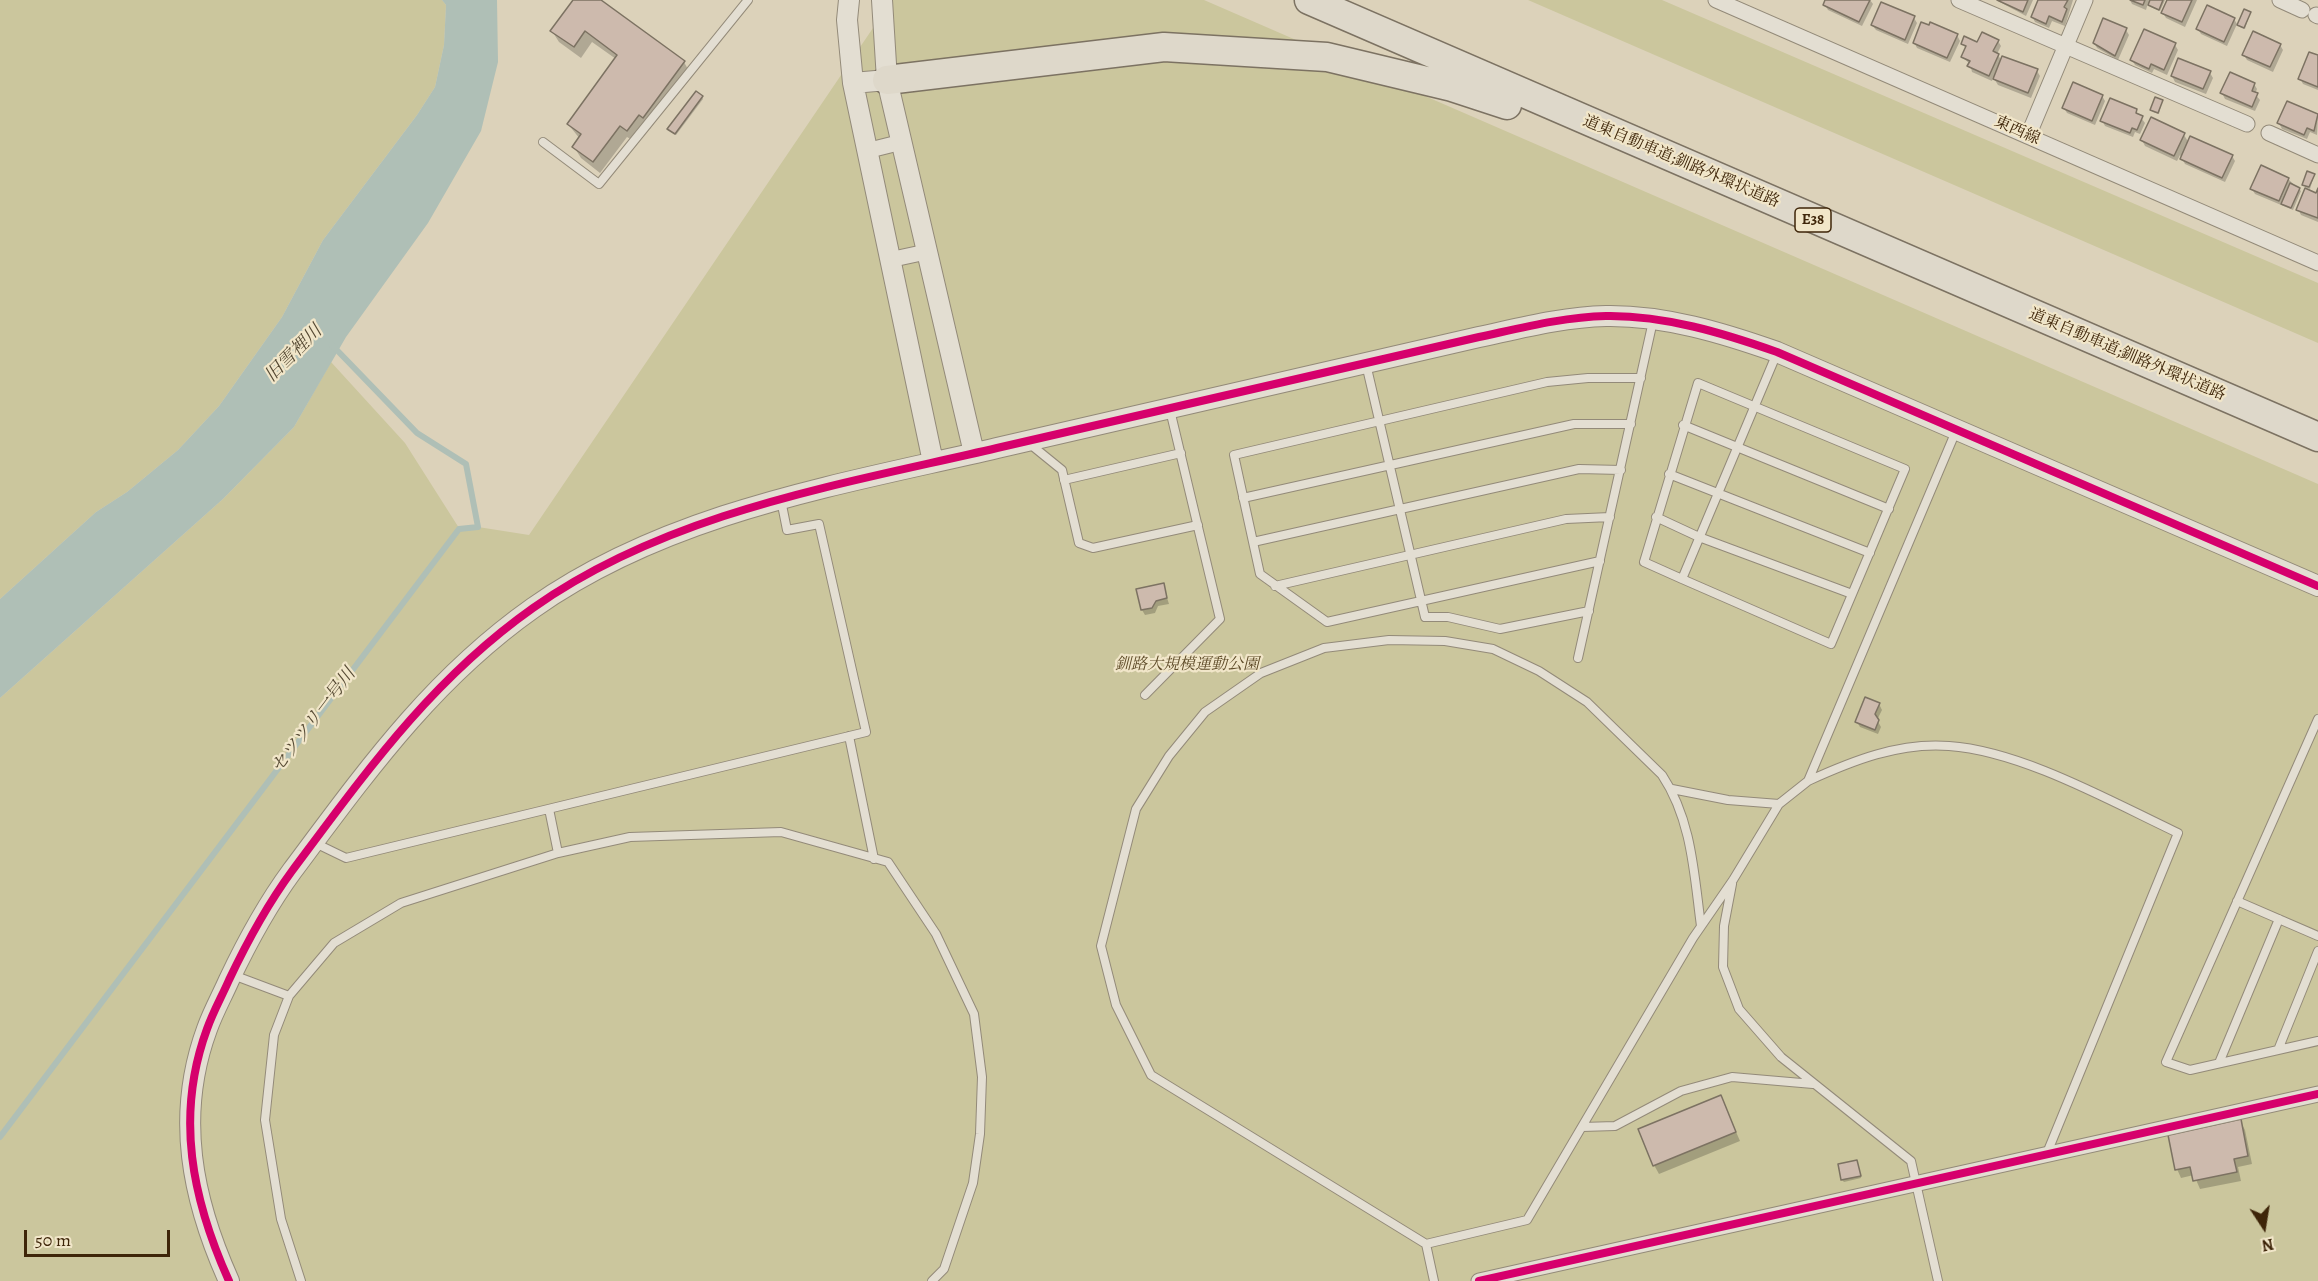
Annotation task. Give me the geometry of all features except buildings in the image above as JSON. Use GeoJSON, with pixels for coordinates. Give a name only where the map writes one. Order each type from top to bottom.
{"type":"FeatureCollection","features":[{"type":"Feature","properties":{"kind":"highway","name":"道東自動車道;釧路外環状道路"},"geometry":{"type":"LineString","coordinates":[[1309,0],[1669,158],[2318,437]]}},
{"type":"Feature","properties":{"kind":"highway","name":"道東自動車道;釧路外環状道路"},"geometry":{"type":"LineString","coordinates":[[1351,0],[2318,419]]}},
{"type":"Feature","properties":{"kind":"highway"},"geometry":{"type":"LineString","coordinates":[[888,80],[1164,47],[1327,57],[1452,87],[1669,158]]}},
{"type":"Feature","properties":{"kind":"street"},"geometry":{"type":"LineString","coordinates":[[849,0],[847,20],[853,83],[933,462]]}},
{"type":"Feature","properties":{"kind":"street"},"geometry":{"type":"LineString","coordinates":[[882,0],[888,80],[974,453]]}},
{"type":"Feature","properties":{"kind":"street","name":"東西線"},"geometry":{"type":"LineString","coordinates":[[1716,0],[2318,262]]}},
{"type":"Feature","properties":{"kind":"street"},"geometry":{"type":"LineString","coordinates":[[1959,0],[2247,124]]}},
{"type":"Feature","properties":{"kind":"street"},"geometry":{"type":"LineString","coordinates":[[2028,136],[2085,0]]}},
{"type":"Feature","properties":{"kind":"street"},"geometry":{"type":"LineString","coordinates":[[2280,0],[2312,14]]}},
{"type":"Feature","properties":{"kind":"street"},"geometry":{"type":"LineString","coordinates":[[853,83],[888,80]]}},
{"type":"Feature","properties":{"kind":"street"},"geometry":{"type":"LineString","coordinates":[[2269,133],[2318,154]]}},
{"type":"Feature","properties":{"kind":"street"},"geometry":{"type":"LineString","coordinates":[[866,151],[902,142]]}},
{"type":"Feature","properties":{"kind":"street"},"geometry":{"type":"LineString","coordinates":[[889,260],[926,252]]}},
{"type":"Feature","properties":{"kind":"street"},"geometry":{"type":"LineString","coordinates":[[229,1281],[213,1245],[192,1174],[189,1109],[196,1065],[207,1027],[274,896],[379,754],[458,666],[533,608],[590,571],[676,532],[781,500],[933,462],[1558,320],[1608,316],[1689,325],[1777,352],[2318,586]]}},
{"type":"Feature","properties":{"kind":"street"},"geometry":{"type":"LineString","coordinates":[[1479,1281],[2318,1094]]}},
{"type":"Feature","properties":{"kind":"lane"},"geometry":{"type":"LineString","coordinates":[[543,142],[599,184],[748,0]]}},
{"type":"Feature","properties":{"kind":"lane"},"geometry":{"type":"LineString","coordinates":[[1578,658],[1653,321]]}},
{"type":"Feature","properties":{"kind":"lane"},"geometry":{"type":"LineString","coordinates":[[1682,579],[1777,352]]}},
{"type":"Feature","properties":{"kind":"lane"},"geometry":{"type":"LineString","coordinates":[[1366,363],[1425,618],[1448,617],[1500,629],[1589,611]]}},
{"type":"Feature","properties":{"kind":"lane"},"geometry":{"type":"LineString","coordinates":[[1600,561],[1327,622],[1260,574],[1234,455],[1547,382],[1588,378],[1641,378]]}},
{"type":"Feature","properties":{"kind":"lane"},"geometry":{"type":"LineString","coordinates":[[1698,383],[1755,405],[1905,469],[1831,644],[1644,562],[1683,425],[1698,383]]}},
{"type":"Feature","properties":{"kind":"lane"},"geometry":{"type":"LineString","coordinates":[[1145,695],[1220,619],[1170,408]]}},
{"type":"Feature","properties":{"kind":"lane"},"geometry":{"type":"LineString","coordinates":[[1243,498],[1574,424],[1631,424]]}},
{"type":"Feature","properties":{"kind":"lane"},"geometry":{"type":"LineString","coordinates":[[1683,425],[1736,449],[1888,509]]}},
{"type":"Feature","properties":{"kind":"lane"},"geometry":{"type":"LineString","coordinates":[[1808,781],[1956,431]]}},
{"type":"Feature","properties":{"kind":"lane"},"geometry":{"type":"LineString","coordinates":[[1027,441],[1062,470],[1079,543],[1093,548],[1198,525]]}},
{"type":"Feature","properties":{"kind":"lane"},"geometry":{"type":"LineString","coordinates":[[1064,480],[1181,453]]}},
{"type":"Feature","properties":{"kind":"lane"},"geometry":{"type":"LineString","coordinates":[[1252,542],[1579,469],[1621,470]]}},
{"type":"Feature","properties":{"kind":"lane"},"geometry":{"type":"LineString","coordinates":[[1669,474],[1870,553]]}},
{"type":"Feature","properties":{"kind":"lane"},"geometry":{"type":"LineString","coordinates":[[314,842],[346,858],[866,732],[819,524],[788,530],[781,500]]}},
{"type":"Feature","properties":{"kind":"lane"},"geometry":{"type":"LineString","coordinates":[[1275,586],[1410,553],[1566,519],[1610,517]]}},
{"type":"Feature","properties":{"kind":"lane"},"geometry":{"type":"LineString","coordinates":[[1656,517],[1699,537],[1852,594]]}},
{"type":"Feature","properties":{"kind":"lane"},"geometry":{"type":"LineString","coordinates":[[1701,926],[1689,832],[1672,789],[1662,775],[1587,702],[1539,671],[1493,649],[1445,641],[1389,640],[1324,648],[1261,673],[1205,712],[1169,756],[1136,809],[1101,946],[1116,1005],[1151,1075],[1426,1244],[1527,1220],[1701,926],[1733,880],[1779,804],[1808,781],[1859,759],[1902,748],[1948,746],[1987,753],[2061,778],[2178,833],[2047,1153]]}},
{"type":"Feature","properties":{"kind":"lane"},"geometry":{"type":"LineString","coordinates":[[2318,719],[2166,1062],[2190,1070],[2318,1041]]}},
{"type":"Feature","properties":{"kind":"lane"},"geometry":{"type":"LineString","coordinates":[[849,736],[874,859]]}},
{"type":"Feature","properties":{"kind":"lane"},"geometry":{"type":"LineString","coordinates":[[1672,789],[1728,800],[1779,804]]}},
{"type":"Feature","properties":{"kind":"lane"},"geometry":{"type":"LineString","coordinates":[[549,809],[558,853]]}},
{"type":"Feature","properties":{"kind":"lane"},"geometry":{"type":"LineString","coordinates":[[301,1281],[281,1220],[265,1120],[274,1035],[289,996],[334,943],[400,903],[558,853],[630,837],[781,832],[888,862],[936,934],[974,1014],[982,1077],[980,1134],[973,1183],[944,1269],[932,1281]]}},
{"type":"Feature","properties":{"kind":"lane"},"geometry":{"type":"LineString","coordinates":[[1733,880],[1724,926],[1723,967],[1739,1010],[1781,1057],[1911,1161],[1938,1281]]}},
{"type":"Feature","properties":{"kind":"lane"},"geometry":{"type":"LineString","coordinates":[[2238,901],[2318,936]]}},
{"type":"Feature","properties":{"kind":"lane"},"geometry":{"type":"LineString","coordinates":[[2219,1064],[2279,919]]}},
{"type":"Feature","properties":{"kind":"lane"},"geometry":{"type":"LineString","coordinates":[[2278,1050],[2318,951]]}},
{"type":"Feature","properties":{"kind":"lane"},"geometry":{"type":"LineString","coordinates":[[232,975],[289,996]]}},
{"type":"Feature","properties":{"kind":"lane"},"geometry":{"type":"LineString","coordinates":[[1582,1127],[1615,1126],[1681,1091],[1732,1077],[1814,1084]]}},
{"type":"Feature","properties":{"kind":"lane"},"geometry":{"type":"LineString","coordinates":[[1426,1244],[1434,1281]]}},
{"type":"Feature","properties":{"kind":"green space"},"geometry":{"type":"Polygon","coordinates":[[[0,0],[442,0],[446,5],[444,45],[435,87],[417,115],[323,240],[282,317],[219,406],[178,450],[127,492],[96,512],[0,599],[0,0]]]}},
{"type":"Feature","properties":{"kind":"green space","name":"釧路大規模運動公園"},"geometry":{"type":"Polygon","coordinates":[[[892,0],[1204,0],[2318,484],[2318,1281],[0,1281],[0,698],[223,499],[294,427],[331,362],[405,443],[459,528],[478,527],[529,535],[892,0]]]}},
{"type":"Feature","properties":{"kind":"green space"},"geometry":{"type":"Polygon","coordinates":[[[1528,0],[1662,0],[2318,283],[2318,343],[1528,0]]]}},
{"type":"Feature","properties":{"kind":"water","name":"旧雪裡川"},"geometry":{"type":"Polygon","coordinates":[[[442,0],[497,0],[498,62],[481,131],[428,223],[346,337],[294,427],[223,499],[0,698],[0,599],[96,512],[127,492],[178,450],[219,406],[282,317],[323,240],[417,115],[435,87],[444,45],[446,5],[442,0]]]}},
{"type":"Feature","properties":{"kind":"waterway","name":"セツツリ一号川"},"geometry":{"type":"LineString","coordinates":[[0,1137],[459,529],[478,527],[466,464],[417,433],[332,345]]}},
{"type":"Feature","properties":{"kind":"cycle path"},"geometry":{"type":"LineString","coordinates":[[229,1281],[205,1219],[197,1188],[190,1125],[192,1094],[197,1061],[209,1023],[266,910],[292,871],[402,729],[431,697],[496,636],[533,608],[586,575],[641,548],[698,525],[757,506],[877,475],[1479,337],[1574,318],[1628,316],[1693,326],[1777,352],[2318,586]]}},
{"type":"Feature","properties":{"kind":"cycle path"},"geometry":{"type":"LineString","coordinates":[[1479,1281],[2318,1094]]}}]}
